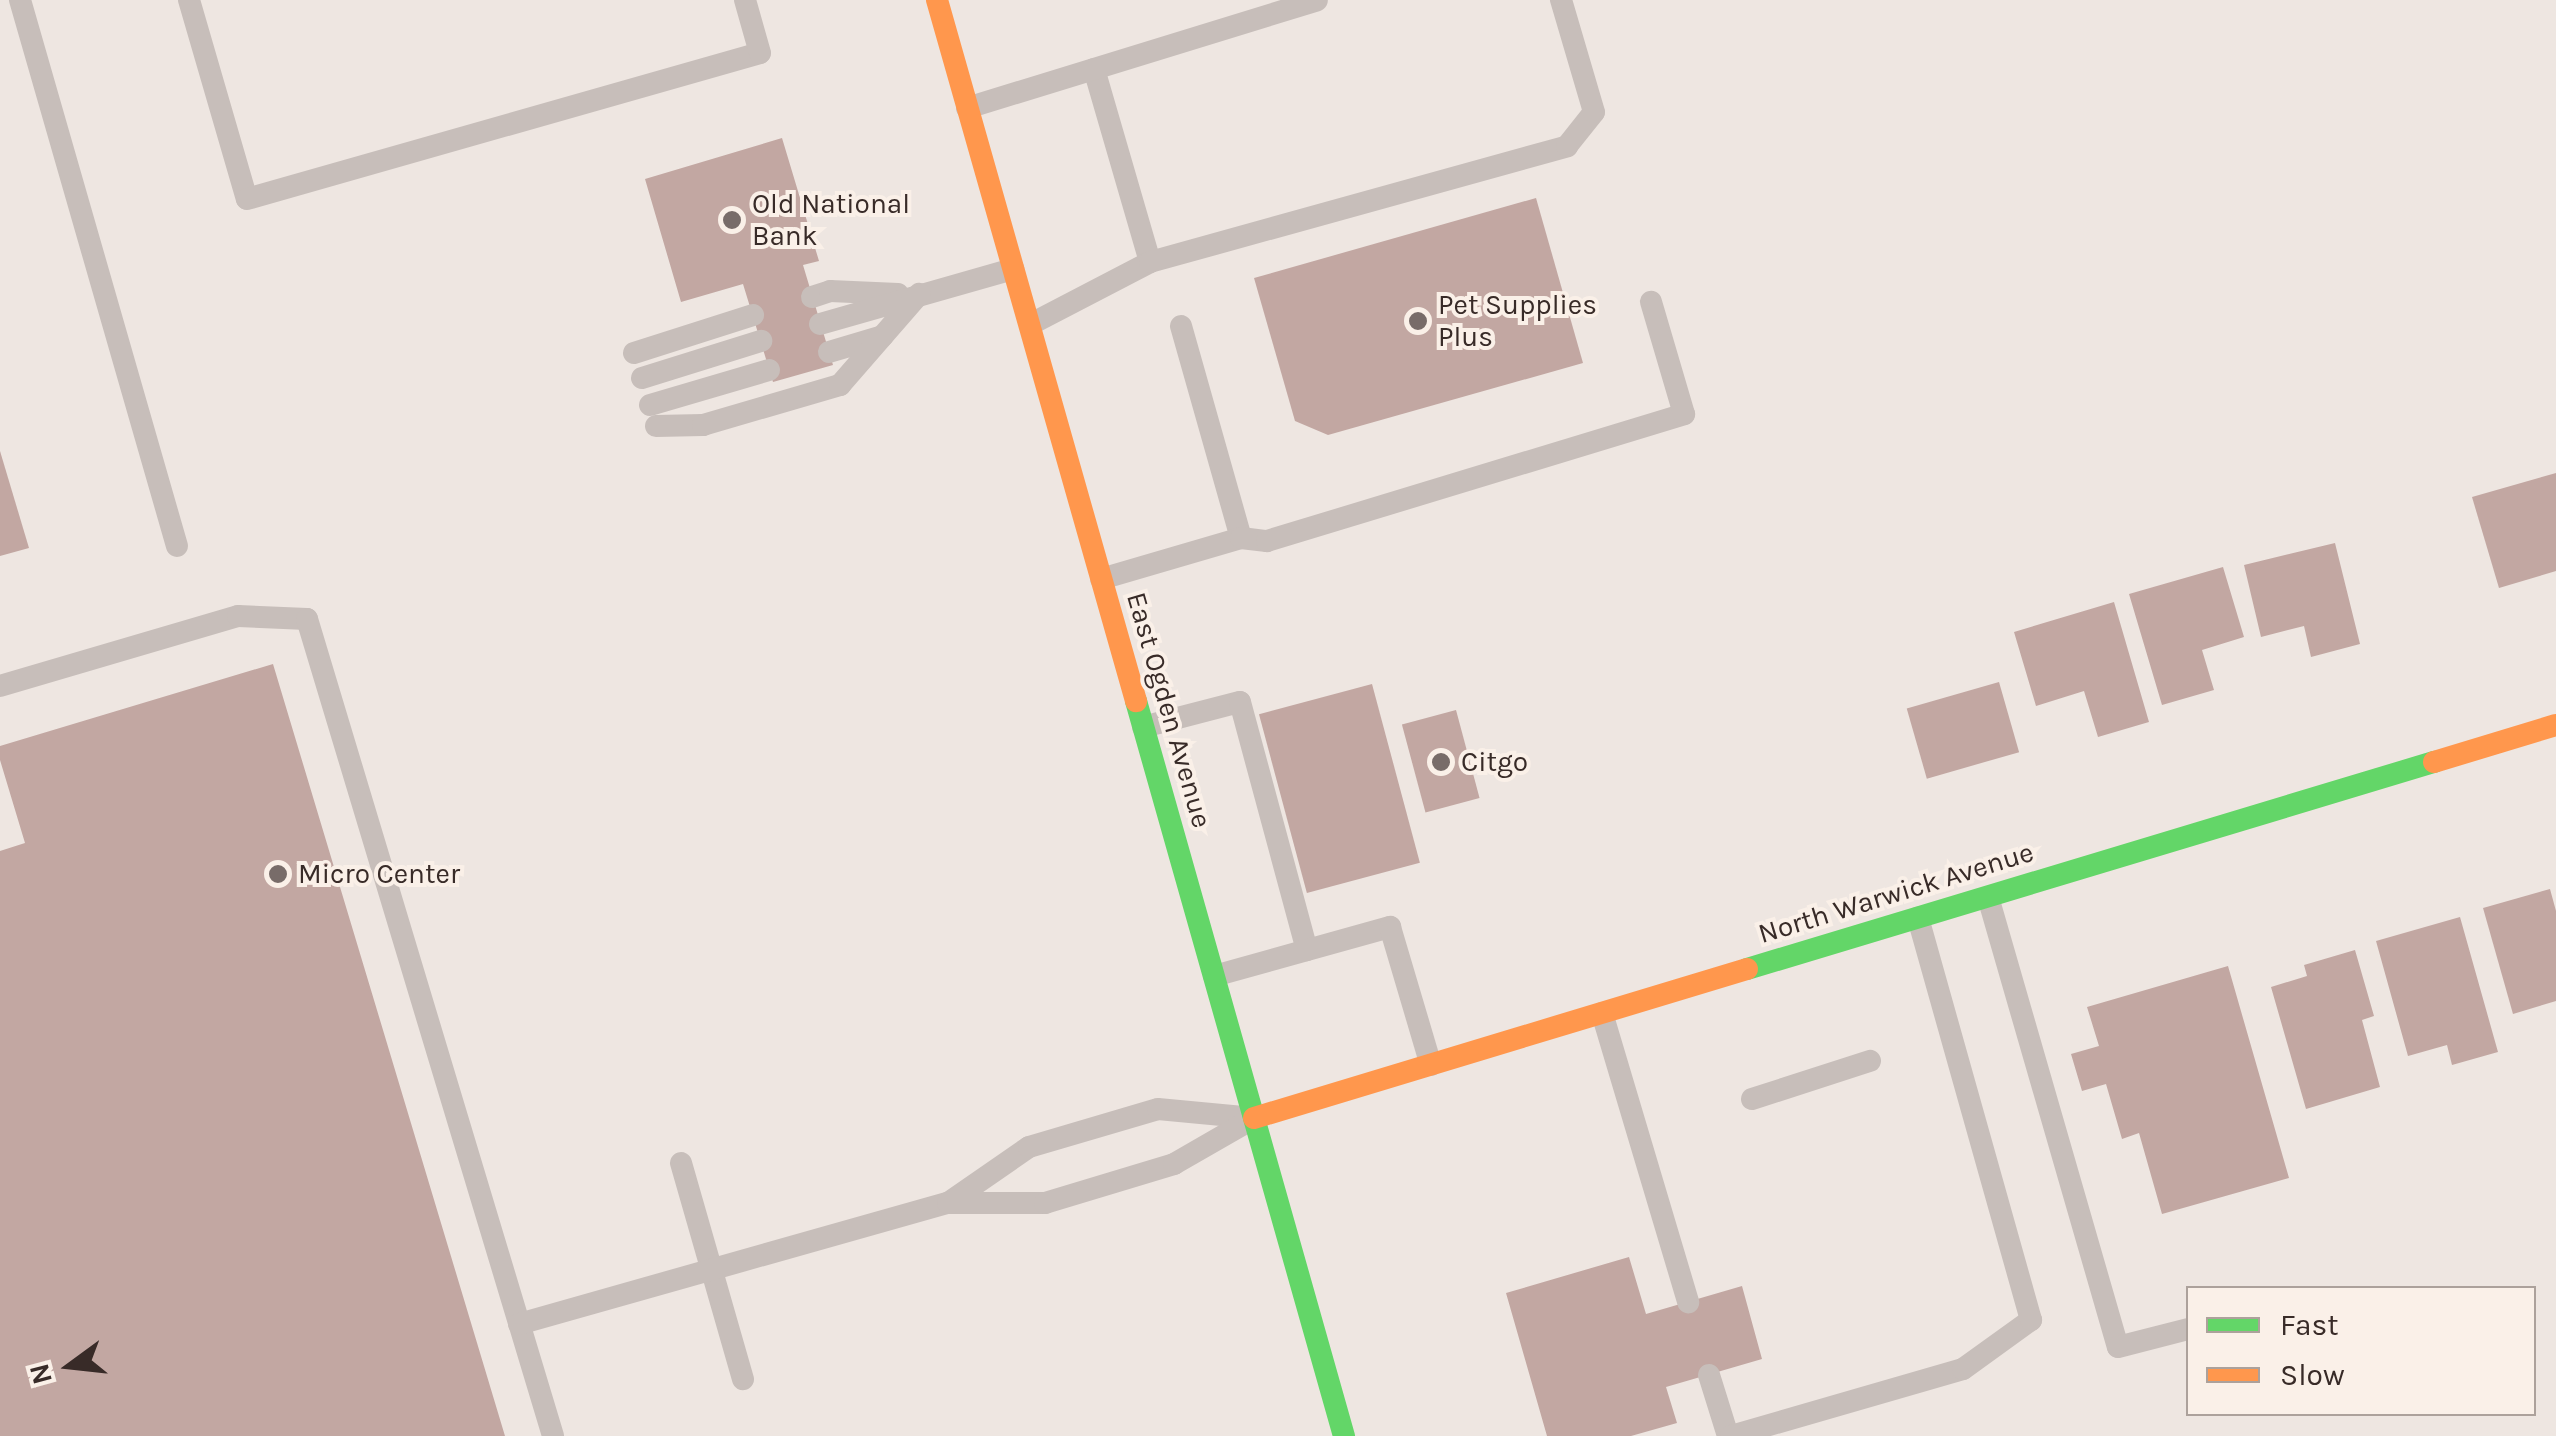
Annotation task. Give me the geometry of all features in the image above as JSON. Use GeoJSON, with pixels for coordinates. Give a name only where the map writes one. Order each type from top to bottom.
{"type":"FeatureCollection","features":[{"type":"Feature","properties":{"kind":"main road","name":"East Ogden Avenue"},"geometry":{"type":"LineString","coordinates":[[937,0],[1344,1436]]}},
{"type":"Feature","properties":{"kind":"main road","name":"North Warwick Avenue"},"geometry":{"type":"LineString","coordinates":[[1254,1118],[2556,726]]}},
{"type":"Feature","properties":{"kind":"lane"},"geometry":{"type":"LineString","coordinates":[[20,0],[178,546]]}},
{"type":"Feature","properties":{"kind":"lane"},"geometry":{"type":"LineString","coordinates":[[189,0],[247,199],[760,53],[745,0]]}},
{"type":"Feature","properties":{"kind":"lane"},"geometry":{"type":"LineString","coordinates":[[967,108],[1317,0]]}},
{"type":"Feature","properties":{"kind":"lane"},"geometry":{"type":"LineString","coordinates":[[1030,324],[1150,262],[1567,146],[1594,112],[1560,0]]}},
{"type":"Feature","properties":{"kind":"lane"},"geometry":{"type":"LineString","coordinates":[[1094,69],[1150,262]]}},
{"type":"Feature","properties":{"kind":"lane"},"geometry":{"type":"LineString","coordinates":[[820,324],[1012,269]]}},
{"type":"Feature","properties":{"kind":"lane"},"geometry":{"type":"LineString","coordinates":[[812,297],[830,292],[919,294]]}},
{"type":"Feature","properties":{"kind":"lane"},"geometry":{"type":"LineString","coordinates":[[769,370],[653,415],[703,425],[840,385],[919,294]]}},
{"type":"Feature","properties":{"kind":"lane"},"geometry":{"type":"LineString","coordinates":[[1101,579],[1240,538],[1266,541],[1684,414],[1651,302]]}},
{"type":"Feature","properties":{"kind":"lane"},"geometry":{"type":"LineString","coordinates":[[634,352],[752,315]]}},
{"type":"Feature","properties":{"kind":"lane"},"geometry":{"type":"LineString","coordinates":[[1181,326],[1240,538]]}},
{"type":"Feature","properties":{"kind":"lane"},"geometry":{"type":"LineString","coordinates":[[828,352],[887,334]]}},
{"type":"Feature","properties":{"kind":"lane"},"geometry":{"type":"LineString","coordinates":[[642,378],[761,342]]}},
{"type":"Feature","properties":{"kind":"lane"},"geometry":{"type":"LineString","coordinates":[[0,686],[238,616],[307,619],[552,1436]]}},
{"type":"Feature","properties":{"kind":"lane"},"geometry":{"type":"LineString","coordinates":[[1142,727],[1240,702],[1307,950]]}},
{"type":"Feature","properties":{"kind":"lane"},"geometry":{"type":"LineString","coordinates":[[1988,897],[2118,1347],[2186,1330]]}},
{"type":"Feature","properties":{"kind":"lane"},"geometry":{"type":"LineString","coordinates":[[1709,1376],[1730,1436],[1963,1368],[2031,1320],[1918,918]]}},
{"type":"Feature","properties":{"kind":"lane"},"geometry":{"type":"LineString","coordinates":[[1213,976],[1390,927],[1431,1065]]}},
{"type":"Feature","properties":{"kind":"lane"},"geometry":{"type":"LineString","coordinates":[[1602,1014],[1688,1302]]}},
{"type":"Feature","properties":{"kind":"lane"},"geometry":{"type":"LineString","coordinates":[[1752,1099],[1870,1061]]}},
{"type":"Feature","properties":{"kind":"lane"},"geometry":{"type":"LineString","coordinates":[[948,1203],[1029,1146],[1158,1109],[1254,1118]]}},
{"type":"Feature","properties":{"kind":"lane"},"geometry":{"type":"LineString","coordinates":[[519,1324],[948,1203],[1045,1202],[1174,1164],[1254,1118]]}},
{"type":"Feature","properties":{"kind":"lane"},"geometry":{"type":"LineString","coordinates":[[681,1163],[743,1379]]}},
{"type":"Feature","properties":{"kind":"building","name":"Old National Bank"},"geometry":{"type":"Polygon","coordinates":[[[782,138],[819,261],[803,265],[833,365],[773,382],[743,284],[681,302],[645,179],[782,138]]]}},
{"type":"Feature","properties":{"kind":"building","name":"Pet Supplies Plus"},"geometry":{"type":"Polygon","coordinates":[[[1536,198],[1583,363],[1328,435],[1295,421],[1254,278],[1536,198]]]}},
{"type":"Feature","properties":{"kind":"building"},"geometry":{"type":"Polygon","coordinates":[[[0,451],[29,548],[0,556],[0,451]]]}},
{"type":"Feature","properties":{"kind":"building"},"geometry":{"type":"Polygon","coordinates":[[[2556,473],[2556,571],[2499,588],[2472,497],[2556,473]]]}},
{"type":"Feature","properties":{"kind":"building"},"geometry":{"type":"Polygon","coordinates":[[[2335,543],[2360,644],[2311,657],[2304,626],[2261,637],[2244,565],[2335,543]]]}},
{"type":"Feature","properties":{"kind":"building"},"geometry":{"type":"Polygon","coordinates":[[[2223,567],[2244,637],[2202,650],[2214,690],[2162,705],[2129,594],[2223,567]]]}},
{"type":"Feature","properties":{"kind":"building"},"geometry":{"type":"Polygon","coordinates":[[[2114,602],[2149,722],[2098,737],[2084,691],[2036,706],[2014,632],[2114,602]]]}},
{"type":"Feature","properties":{"kind":"building"},"geometry":{"type":"Polygon","coordinates":[[[273,664],[505,1436],[0,1436],[0,851],[25,843],[0,760],[0,746],[273,664]]]}},
{"type":"Feature","properties":{"kind":"building"},"geometry":{"type":"Polygon","coordinates":[[[1999,682],[2019,752],[1927,779],[1907,708],[1999,682]]]}},
{"type":"Feature","properties":{"kind":"building","name":"Citgo"},"geometry":{"type":"Polygon","coordinates":[[[1372,684],[1420,863],[1307,893],[1259,714],[1372,684]]]}},
{"type":"Feature","properties":{"kind":"building","name":"Citgo"},"geometry":{"type":"Polygon","coordinates":[[[1456,710],[1480,798],[1425,812],[1402,724],[1456,710]]]}},
{"type":"Feature","properties":{"kind":"building"},"geometry":{"type":"Polygon","coordinates":[[[2550,889],[2556,911],[2556,1001],[2513,1014],[2483,908],[2550,889]]]}},
{"type":"Feature","properties":{"kind":"building"},"geometry":{"type":"Polygon","coordinates":[[[2460,917],[2498,1052],[2452,1065],[2447,1045],[2408,1056],[2376,941],[2460,917]]]}},
{"type":"Feature","properties":{"kind":"building"},"geometry":{"type":"Polygon","coordinates":[[[2355,950],[2374,1016],[2362,1020],[2380,1087],[2306,1109],[2271,987],[2307,976],[2304,965],[2355,950]]]}},
{"type":"Feature","properties":{"kind":"building"},"geometry":{"type":"Polygon","coordinates":[[[2228,966],[2289,1178],[2162,1214],[2139,1133],[2122,1139],[2106,1084],[2082,1091],[2071,1054],[2099,1046],[2087,1007],[2228,966]]]}},
{"type":"Feature","properties":{"kind":"building"},"geometry":{"type":"Polygon","coordinates":[[[1629,1257],[1646,1314],[1742,1286],[1762,1359],[1666,1387],[1677,1423],[1631,1436],[1547,1436],[1506,1293],[1629,1257]]]}},
{"type":"Feature","properties":{"kind":"traffic: fast"},"geometry":{"type":"LineString","coordinates":[[1136,701],[1344,1436]]}},
{"type":"Feature","properties":{"kind":"traffic: fast"},"geometry":{"type":"LineString","coordinates":[[1747,969],[2434,762]]}},
{"type":"Feature","properties":{"kind":"traffic: slow"},"geometry":{"type":"LineString","coordinates":[[937,0],[1136,701]]}},
{"type":"Feature","properties":{"kind":"traffic: slow"},"geometry":{"type":"LineString","coordinates":[[2434,762],[2556,725]]}},
{"type":"Feature","properties":{"kind":"traffic: slow"},"geometry":{"type":"LineString","coordinates":[[1254,1118],[1747,969]]}},
{"type":"Feature","properties":{"kind":"place","name":"Old National Bank"},"geometry":{"type":"Point","coordinates":[732,220]}},
{"type":"Feature","properties":{"kind":"place","name":"Pet Supplies Plus"},"geometry":{"type":"Point","coordinates":[1418,321]}},
{"type":"Feature","properties":{"kind":"place","name":"Citgo"},"geometry":{"type":"Point","coordinates":[1441,762]}},
{"type":"Feature","properties":{"kind":"place","name":"Micro Center"},"geometry":{"type":"Point","coordinates":[278,874]}}]}
